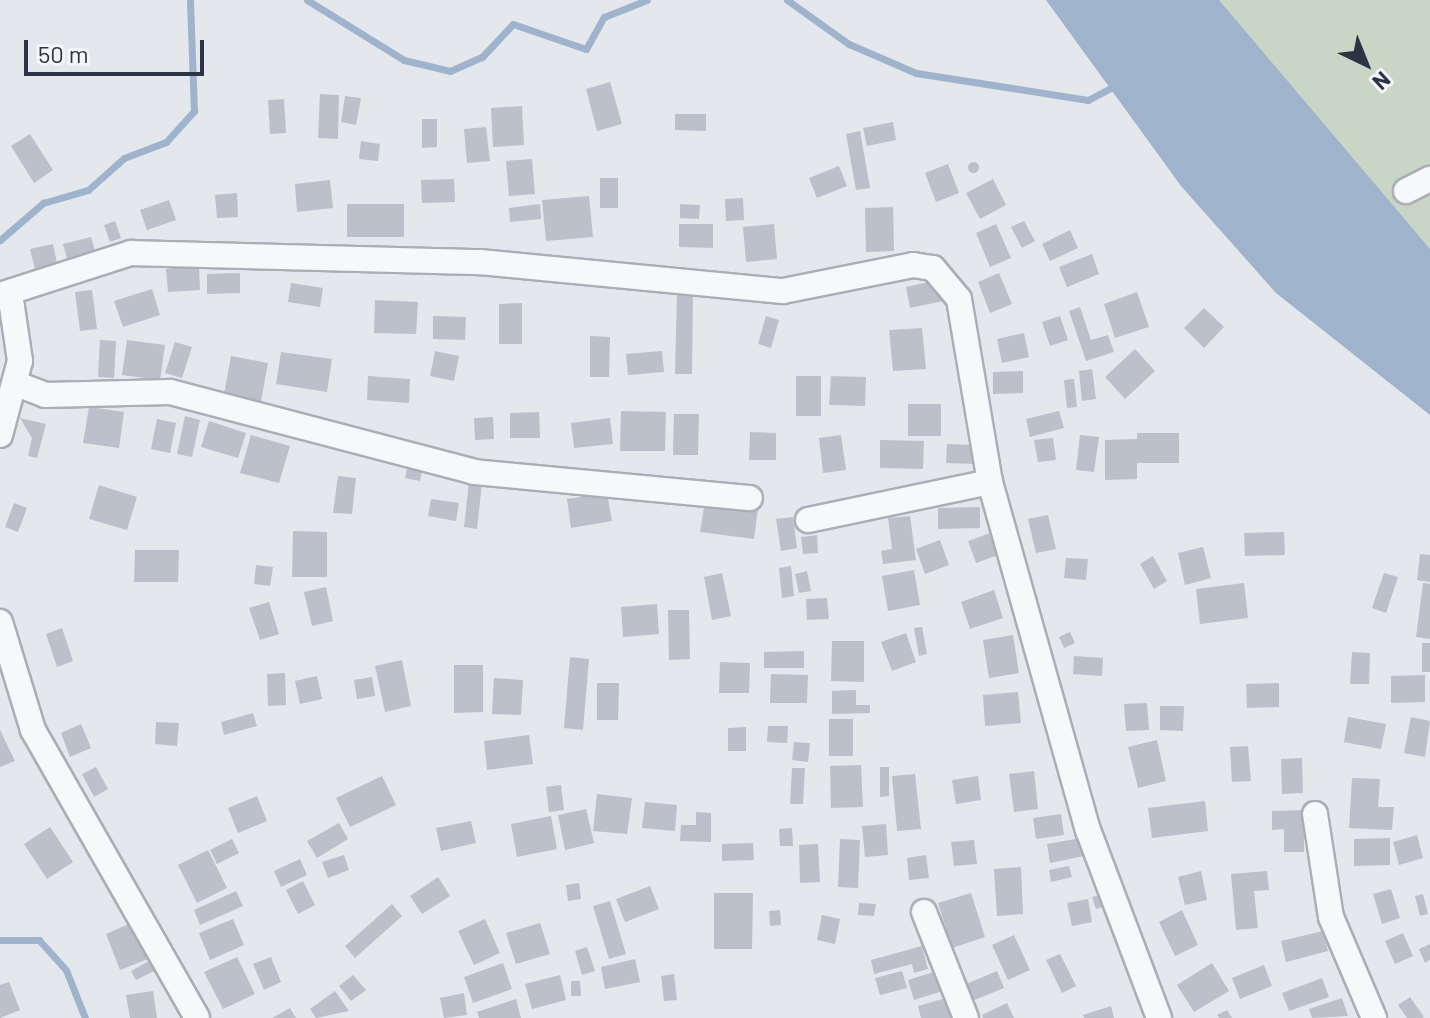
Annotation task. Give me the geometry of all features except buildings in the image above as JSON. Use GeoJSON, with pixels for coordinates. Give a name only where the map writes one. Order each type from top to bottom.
{"type":"FeatureCollection","features":[{"type":"Feature","properties":{"kind":"street"},"geometry":{"type":"LineString","coordinates":[[1406,191],[1430,179]]}},
{"type":"Feature","properties":{"kind":"street"},"geometry":{"type":"LineString","coordinates":[[0,435],[17,384],[5,294],[131,253],[480,262],[783,291],[913,265],[933,268],[959,299],[990,482],[1088,830],[1159,1018]]}},
{"type":"Feature","properties":{"kind":"street"},"geometry":{"type":"LineString","coordinates":[[17,384],[45,395],[170,392],[474,472],[750,498]]}},
{"type":"Feature","properties":{"kind":"street"},"geometry":{"type":"LineString","coordinates":[[808,520],[990,482]]}},
{"type":"Feature","properties":{"kind":"street"},"geometry":{"type":"LineString","coordinates":[[0,622],[33,730],[197,1018]]}},
{"type":"Feature","properties":{"kind":"street"},"geometry":{"type":"LineString","coordinates":[[1315,814],[1331,917],[1374,1018]]}},
{"type":"Feature","properties":{"kind":"street"},"geometry":{"type":"LineString","coordinates":[[924,912],[966,1018]]}},
{"type":"Feature","properties":{"kind":"green space"},"geometry":{"type":"Polygon","coordinates":[[[1219,0],[1430,0],[1430,249],[1399,215],[1219,0]]]}},
{"type":"Feature","properties":{"kind":"water"},"geometry":{"type":"Polygon","coordinates":[[[1046,0],[1219,0],[1430,249],[1430,415],[1276,293],[1181,186],[1046,0]]]}},
{"type":"Feature","properties":{"kind":"waterway"},"geometry":{"type":"LineString","coordinates":[[0,240],[43,203],[88,190],[124,158],[166,142],[194,111],[190,0]]}},
{"type":"Feature","properties":{"kind":"waterway"},"geometry":{"type":"LineString","coordinates":[[307,0],[404,60],[450,71],[482,57],[513,24],[586,49],[604,17],[647,0]]}},
{"type":"Feature","properties":{"kind":"waterway"},"geometry":{"type":"LineString","coordinates":[[787,0],[849,44],[916,73],[1088,100],[1118,84]]}},
{"type":"Feature","properties":{"kind":"waterway"},"geometry":{"type":"LineString","coordinates":[[0,940],[39,940],[66,970],[85,1018]]}}]}
